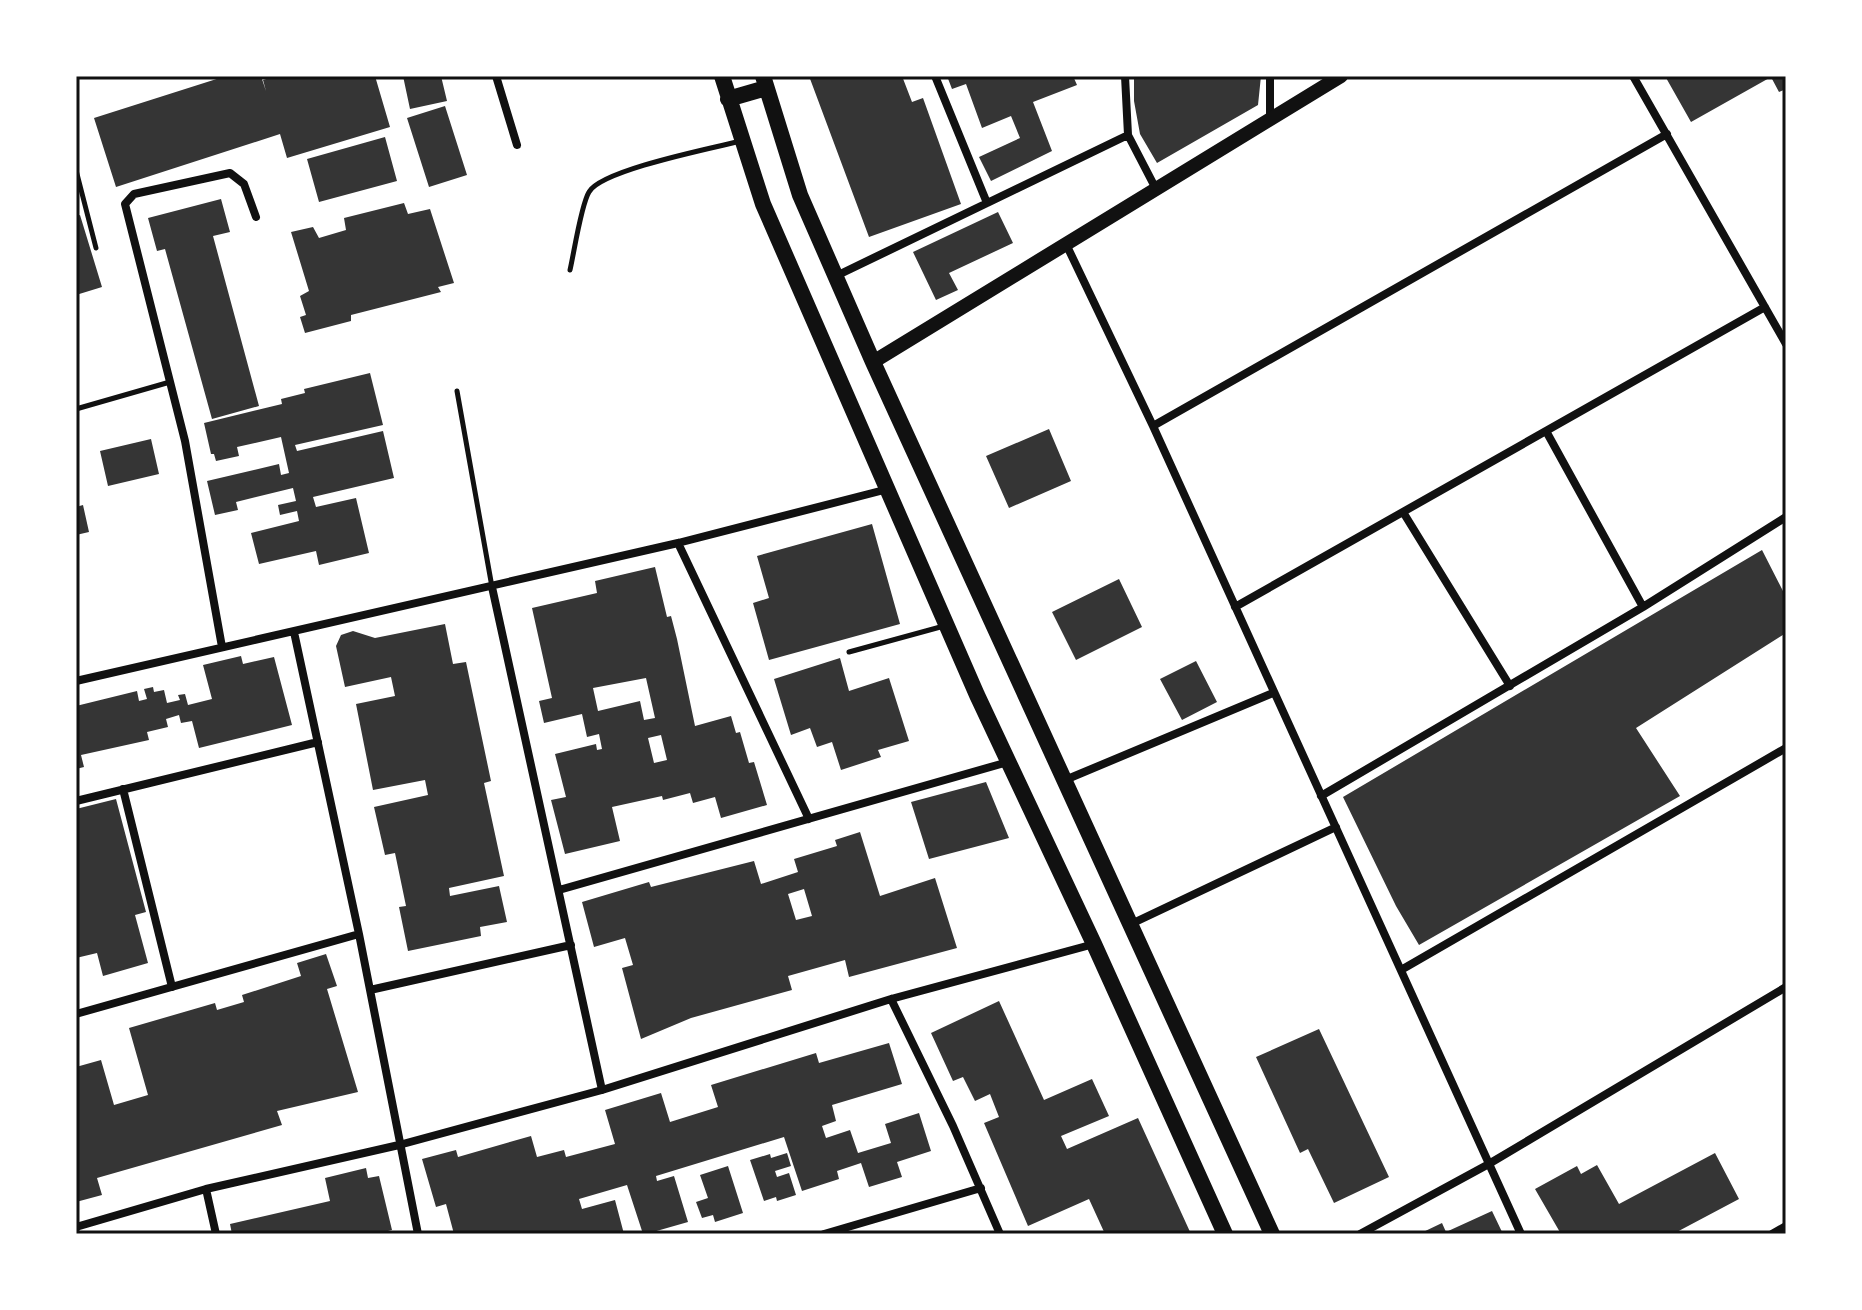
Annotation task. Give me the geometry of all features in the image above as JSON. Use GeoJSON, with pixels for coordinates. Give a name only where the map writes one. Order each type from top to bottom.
{"type":"FeatureCollection","features":[{"type":"Feature","properties":{"kind":"main road"},"geometry":{"type":"LineString","coordinates":[[722,76],[763,204],[1008,762],[1225,1234]]}},
{"type":"Feature","properties":{"kind":"main road"},"geometry":{"type":"LineString","coordinates":[[728,99],[764,82],[800,195],[873,362],[1272,1234]]}},
{"type":"Feature","properties":{"kind":"street"},"geometry":{"type":"LineString","coordinates":[[496,76],[517,145]]}},
{"type":"Feature","properties":{"kind":"street"},"geometry":{"type":"LineString","coordinates":[[935,76],[987,203]]}},
{"type":"Feature","properties":{"kind":"street"},"geometry":{"type":"LineString","coordinates":[[1125,76],[1128,135],[1156,189]]}},
{"type":"Feature","properties":{"kind":"street"},"geometry":{"type":"LineString","coordinates":[[1270,76],[1270,119]]}},
{"type":"Feature","properties":{"kind":"street"},"geometry":{"type":"LineString","coordinates":[[873,362],[1341,76]]}},
{"type":"Feature","properties":{"kind":"street"},"geometry":{"type":"LineString","coordinates":[[1633,76],[1786,344]]}},
{"type":"Feature","properties":{"kind":"street"},"geometry":{"type":"LineString","coordinates":[[1153,426],[1667,134]]}},
{"type":"Feature","properties":{"kind":"street"},"geometry":{"type":"LineString","coordinates":[[836,276],[1128,135]]}},
{"type":"Feature","properties":{"kind":"street"},"geometry":{"type":"LineString","coordinates":[[222,647],[185,441],[125,204],[134,194],[230,173],[244,184],[256,217]]}},
{"type":"Feature","properties":{"kind":"street"},"geometry":{"type":"LineString","coordinates":[[1066,244],[1153,426],[1521,1234]]}},
{"type":"Feature","properties":{"kind":"street"},"geometry":{"type":"LineString","coordinates":[[1235,607],[1765,307]]}},
{"type":"Feature","properties":{"kind":"street"},"geometry":{"type":"LineString","coordinates":[[1546,431],[1643,607]]}},
{"type":"Feature","properties":{"kind":"street"},"geometry":{"type":"LineString","coordinates":[[76,681],[492,587],[888,489]]}},
{"type":"Feature","properties":{"kind":"street"},"geometry":{"type":"LineString","coordinates":[[1403,512],[1510,686]]}},
{"type":"Feature","properties":{"kind":"street"},"geometry":{"type":"LineString","coordinates":[[1321,796],[1643,607],[1786,517]]}},
{"type":"Feature","properties":{"kind":"street"},"geometry":{"type":"LineString","coordinates":[[678,543],[809,819]]}},
{"type":"Feature","properties":{"kind":"street"},"geometry":{"type":"LineString","coordinates":[[492,587],[602,1090]]}},
{"type":"Feature","properties":{"kind":"street"},"geometry":{"type":"LineString","coordinates":[[294,632],[359,934],[418,1234]]}},
{"type":"Feature","properties":{"kind":"street"},"geometry":{"type":"LineString","coordinates":[[1065,780],[1273,693]]}},
{"type":"Feature","properties":{"kind":"street"},"geometry":{"type":"LineString","coordinates":[[76,801],[318,742]]}},
{"type":"Feature","properties":{"kind":"street"},"geometry":{"type":"LineString","coordinates":[[1401,970],[1786,748]]}},
{"type":"Feature","properties":{"kind":"street"},"geometry":{"type":"LineString","coordinates":[[559,890],[1008,762]]}},
{"type":"Feature","properties":{"kind":"street"},"geometry":{"type":"LineString","coordinates":[[123,789],[172,987]]}},
{"type":"Feature","properties":{"kind":"street"},"geometry":{"type":"LineString","coordinates":[[1129,925],[1336,827]]}},
{"type":"Feature","properties":{"kind":"street"},"geometry":{"type":"LineString","coordinates":[[76,1014],[359,934]]}},
{"type":"Feature","properties":{"kind":"street"},"geometry":{"type":"LineString","coordinates":[[76,1227],[206,1189],[399,1145],[602,1090],[891,999],[1094,944]]}},
{"type":"Feature","properties":{"kind":"street"},"geometry":{"type":"LineString","coordinates":[[370,990],[571,945]]}},
{"type":"Feature","properties":{"kind":"street"},"geometry":{"type":"LineString","coordinates":[[1360,1234],[1487,1165],[1786,987]]}},
{"type":"Feature","properties":{"kind":"street"},"geometry":{"type":"LineString","coordinates":[[891,999],[1000,1234]]}},
{"type":"Feature","properties":{"kind":"street"},"geometry":{"type":"LineString","coordinates":[[824,1234],[981,1188]]}},
{"type":"Feature","properties":{"kind":"street"},"geometry":{"type":"LineString","coordinates":[[206,1189],[216,1234]]}},
{"type":"Feature","properties":{"kind":"street"},"geometry":{"type":"LineString","coordinates":[[1772,1234],[1786,1226]]}},
{"type":"Feature","properties":{"kind":"lane"},"geometry":{"type":"LineString","coordinates":[[570,270],[588,193],[598,183],[630,169],[742,141]]}},
{"type":"Feature","properties":{"kind":"lane"},"geometry":{"type":"LineString","coordinates":[[76,170],[96,248]]}},
{"type":"Feature","properties":{"kind":"lane"},"geometry":{"type":"LineString","coordinates":[[76,409],[170,382]]}},
{"type":"Feature","properties":{"kind":"lane"},"geometry":{"type":"LineString","coordinates":[[457,391],[492,587]]}},
{"type":"Feature","properties":{"kind":"lane"},"geometry":{"type":"LineString","coordinates":[[849,652],[947,625]]}},
{"type":"Feature","properties":{"kind":"building"},"geometry":{"type":"Polygon","coordinates":[[[226,76],[261,76],[266,91],[263,80],[276,76],[375,76],[390,127],[287,158],[280,134],[116,187],[94,118],[226,76]]]}},
{"type":"Feature","properties":{"kind":"building"},"geometry":{"type":"Polygon","coordinates":[[[403,76],[441,76],[447,101],[410,109],[403,76]]]}},
{"type":"Feature","properties":{"kind":"building"},"geometry":{"type":"Polygon","coordinates":[[[809,76],[902,76],[912,102],[923,98],[961,204],[869,237],[809,76]]]}},
{"type":"Feature","properties":{"kind":"building"},"geometry":{"type":"Polygon","coordinates":[[[947,76],[1073,76],[1077,85],[1033,102],[1052,151],[991,181],[979,157],[1020,138],[1011,116],[982,128],[966,84],[952,89],[947,76]]]}},
{"type":"Feature","properties":{"kind":"building"},"geometry":{"type":"Polygon","coordinates":[[[1134,76],[1261,76],[1258,105],[1157,163],[1140,134],[1134,101],[1134,76]]]}},
{"type":"Feature","properties":{"kind":"building"},"geometry":{"type":"Polygon","coordinates":[[[1665,76],[1786,76],[1786,89],[1779,92],[1771,77],[1691,122],[1665,76]]]}},
{"type":"Feature","properties":{"kind":"building"},"geometry":{"type":"Polygon","coordinates":[[[445,106],[467,175],[429,187],[407,118],[445,106]]]}},
{"type":"Feature","properties":{"kind":"building"},"geometry":{"type":"Polygon","coordinates":[[[385,137],[397,181],[319,202],[307,159],[385,137]]]}},
{"type":"Feature","properties":{"kind":"building"},"geometry":{"type":"Polygon","coordinates":[[[221,199],[230,232],[213,236],[259,406],[212,419],[165,249],[157,251],[148,218],[221,199]]]}},
{"type":"Feature","properties":{"kind":"building"},"geometry":{"type":"Polygon","coordinates":[[[404,203],[408,214],[430,209],[454,283],[438,287],[441,292],[351,315],[351,321],[305,333],[300,317],[306,315],[300,296],[309,291],[291,232],[313,227],[319,238],[346,230],[344,218],[404,203]]]}},
{"type":"Feature","properties":{"kind":"building"},"geometry":{"type":"Polygon","coordinates":[[[998,212],[1013,243],[949,273],[958,290],[936,300],[913,252],[998,212]]]}},
{"type":"Feature","properties":{"kind":"building"},"geometry":{"type":"Polygon","coordinates":[[[80,215],[102,287],[76,295],[76,216],[80,215]]]}},
{"type":"Feature","properties":{"kind":"building"},"geometry":{"type":"Polygon","coordinates":[[[370,373],[383,425],[295,445],[297,451],[383,431],[394,478],[313,497],[316,507],[356,498],[369,553],[319,565],[316,551],[259,564],[251,533],[299,521],[297,511],[280,515],[278,505],[296,501],[293,488],[236,502],[238,510],[215,515],[207,481],[279,464],[281,475],[289,473],[281,437],[237,447],[239,456],[216,461],[214,454],[211,454],[204,423],[282,404],[281,399],[305,393],[304,389],[370,373]]]}},
{"type":"Feature","properties":{"kind":"building"},"geometry":{"type":"Polygon","coordinates":[[[1049,429],[1071,481],[1009,508],[986,456],[1049,429]]]}},
{"type":"Feature","properties":{"kind":"building"},"geometry":{"type":"Polygon","coordinates":[[[151,439],[159,474],[108,486],[100,451],[151,439]]]}},
{"type":"Feature","properties":{"kind":"building"},"geometry":{"type":"Polygon","coordinates":[[[83,505],[89,532],[76,535],[76,507],[83,505]]]}},
{"type":"Feature","properties":{"kind":"building"},"geometry":{"type":"Polygon","coordinates":[[[872,524],[900,624],[769,660],[753,603],[769,598],[757,556],[872,524]]]}},
{"type":"Feature","properties":{"kind":"building"},"geometry":{"type":"Polygon","coordinates":[[[1762,550],[1786,597],[1786,633],[1636,728],[1680,796],[1419,945],[1396,906],[1343,797],[1762,550]]]}},
{"type":"Feature","properties":{"kind":"building"},"geometry":{"type":"Polygon","coordinates":[[[655,567],[667,617],[671,616],[677,639],[695,726],[731,716],[736,733],[740,732],[749,763],[754,762],[767,805],[721,818],[715,797],[693,803],[690,793],[612,807],[620,841],[565,854],[551,800],[566,797],[555,754],[596,744],[597,750],[602,749],[599,734],[587,737],[582,714],[544,723],[539,701],[552,698],[532,608],[597,593],[595,581],[655,567]],[[646,678],[593,688],[598,711],[640,701],[644,720],[655,718],[646,678]],[[661,735],[648,738],[654,763],[667,760],[661,735]]]}},
{"type":"Feature","properties":{"kind":"building"},"geometry":{"type":"Polygon","coordinates":[[[1119,579],[1142,627],[1076,660],[1052,612],[1119,579]]]}},
{"type":"Feature","properties":{"kind":"building"},"geometry":{"type":"Polygon","coordinates":[[[445,624],[453,664],[466,662],[491,781],[484,783],[504,876],[449,888],[450,896],[499,886],[507,922],[480,927],[481,936],[408,951],[399,907],[406,906],[395,853],[385,855],[374,807],[428,795],[425,780],[373,790],[356,704],[395,696],[391,677],[345,687],[336,646],[341,635],[353,631],[375,638],[445,624]]]}},
{"type":"Feature","properties":{"kind":"building"},"geometry":{"type":"Polygon","coordinates":[[[241,656],[243,664],[274,657],[292,725],[199,748],[192,721],[181,723],[179,715],[166,719],[168,727],[147,732],[149,740],[81,755],[84,767],[76,769],[76,706],[137,691],[139,701],[147,699],[144,689],[153,687],[154,692],[164,690],[167,703],[180,700],[178,695],[185,694],[188,705],[212,699],[203,665],[241,656]]]}},
{"type":"Feature","properties":{"kind":"building"},"geometry":{"type":"Polygon","coordinates":[[[840,658],[849,691],[889,678],[909,741],[878,750],[881,757],[841,770],[832,742],[817,747],[810,728],[791,735],[774,679],[840,658]]]}},
{"type":"Feature","properties":{"kind":"building"},"geometry":{"type":"Polygon","coordinates":[[[1196,661],[1217,702],[1182,720],[1160,679],[1196,661]]]}},
{"type":"Feature","properties":{"kind":"building"},"geometry":{"type":"Polygon","coordinates":[[[986,782],[1009,838],[929,859],[911,802],[986,782]]]}},
{"type":"Feature","properties":{"kind":"building"},"geometry":{"type":"Polygon","coordinates":[[[116,799],[146,912],[135,915],[148,963],[103,976],[97,953],[76,958],[76,809],[116,799]]]}},
{"type":"Feature","properties":{"kind":"building"},"geometry":{"type":"Polygon","coordinates":[[[860,832],[880,896],[935,878],[957,948],[849,977],[845,960],[788,976],[792,990],[691,1018],[641,1039],[622,968],[633,965],[625,938],[594,947],[582,902],[649,882],[651,887],[754,861],[761,884],[798,872],[794,859],[837,846],[835,840],[860,832]],[[804,889],[788,894],[796,920],[812,916],[804,889]]]}},
{"type":"Feature","properties":{"kind":"building"},"geometry":{"type":"Polygon","coordinates":[[[326,954],[337,986],[327,989],[358,1092],[277,1111],[282,1125],[97,1178],[102,1195],[76,1202],[76,1067],[101,1060],[114,1105],[148,1095],[129,1028],[215,1003],[217,1010],[244,1002],[242,995],[301,976],[297,963],[326,954]]]}},
{"type":"Feature","properties":{"kind":"building"},"geometry":{"type":"Polygon","coordinates":[[[999,1001],[1044,1100],[1092,1079],[1109,1116],[1061,1136],[1067,1149],[1138,1118],[1191,1234],[1105,1234],[1089,1199],[1028,1226],[984,1123],[999,1117],[990,1094],[975,1101],[963,1077],[953,1081],[931,1033],[999,1001]]]}},
{"type":"Feature","properties":{"kind":"building"},"geometry":{"type":"Polygon","coordinates":[[[1319,1029],[1389,1177],[1334,1203],[1308,1149],[1300,1153],[1256,1057],[1319,1029]]]}},
{"type":"Feature","properties":{"kind":"building"},"geometry":{"type":"Polygon","coordinates":[[[889,1043],[902,1084],[832,1105],[836,1121],[822,1126],[826,1138],[850,1130],[858,1153],[891,1143],[885,1124],[919,1113],[931,1151],[897,1162],[902,1177],[869,1187],[861,1163],[837,1171],[839,1179],[802,1191],[784,1137],[656,1176],[657,1181],[674,1176],[688,1222],[646,1234],[643,1234],[627,1185],[579,1199],[582,1209],[615,1200],[624,1234],[454,1234],[446,1204],[436,1207],[422,1159],[456,1150],[458,1157],[531,1136],[537,1157],[564,1150],[566,1157],[615,1144],[605,1110],[661,1093],[670,1122],[718,1107],[711,1085],[816,1053],[819,1063],[889,1043]]]}},
{"type":"Feature","properties":{"kind":"building"},"geometry":{"type":"Polygon","coordinates":[[[787,1153],[791,1166],[775,1171],[777,1177],[789,1173],[796,1195],[764,1201],[750,1160],[787,1153]]]}},
{"type":"Feature","properties":{"kind":"building"},"geometry":{"type":"Polygon","coordinates":[[[1715,1153],[1739,1199],[1673,1234],[1561,1234],[1535,1189],[1577,1166],[1581,1174],[1597,1165],[1619,1204],[1715,1153]]]}},
{"type":"Feature","properties":{"kind":"building"},"geometry":{"type":"Polygon","coordinates":[[[728,1166],[743,1213],[715,1222],[713,1215],[702,1218],[696,1202],[708,1198],[700,1175],[728,1166]]]}},
{"type":"Feature","properties":{"kind":"building"},"geometry":{"type":"Polygon","coordinates":[[[366,1168],[368,1178],[379,1176],[392,1230],[376,1234],[232,1234],[230,1224],[330,1201],[325,1178],[366,1168]]]}},
{"type":"Feature","properties":{"kind":"building"},"geometry":{"type":"Polygon","coordinates":[[[1492,1211],[1503,1234],[1419,1234],[1442,1223],[1446,1232],[1492,1211]]]}}]}
